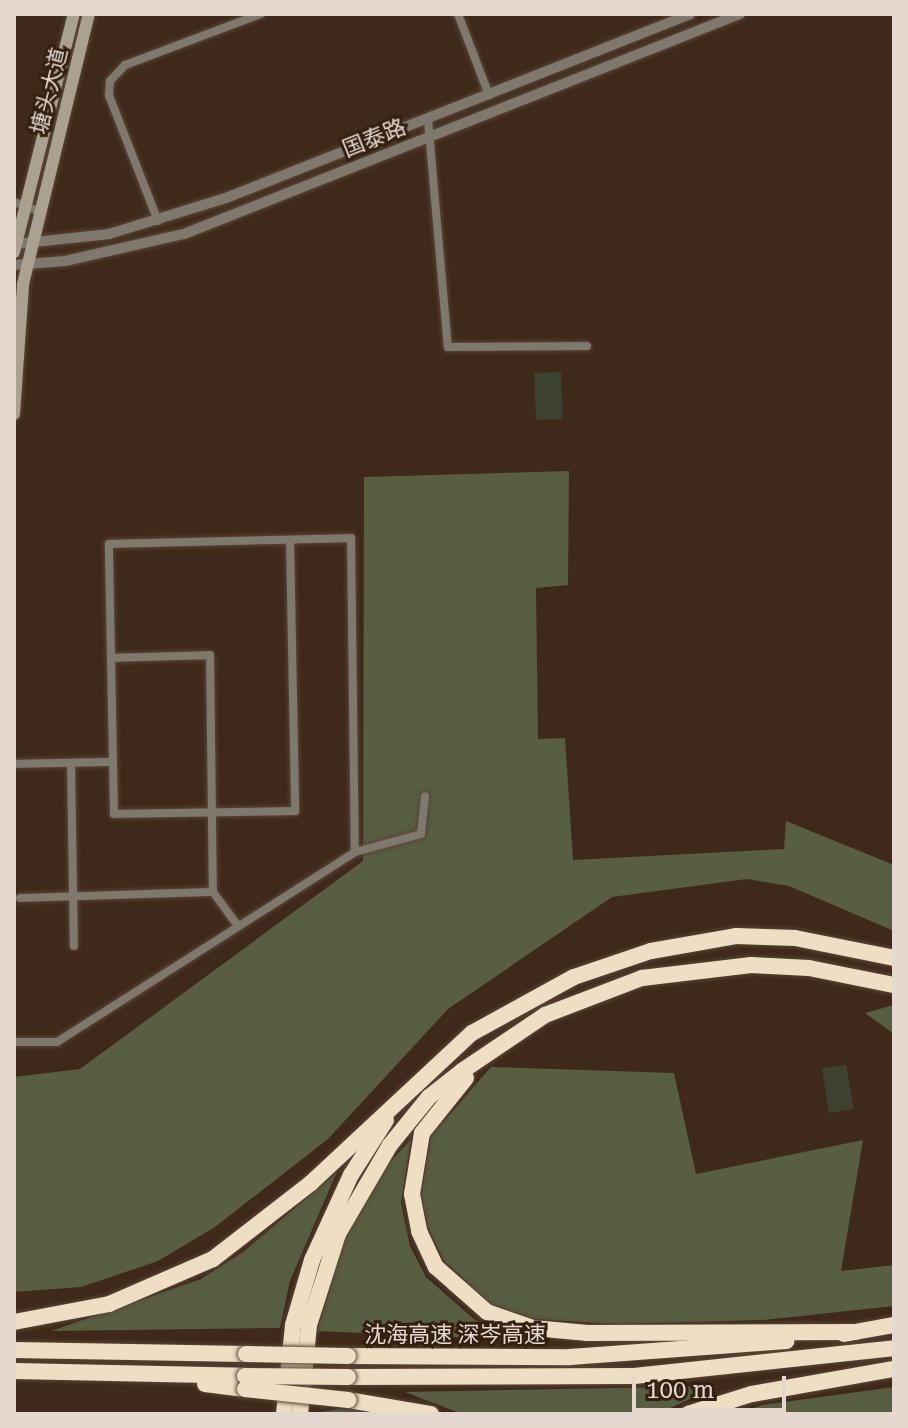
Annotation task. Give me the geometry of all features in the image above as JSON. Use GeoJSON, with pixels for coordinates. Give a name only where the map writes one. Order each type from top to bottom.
{"type":"FeatureCollection","features":[{"type":"Feature","properties":{"kind":"highway"},"geometry":{"type":"LineString","coordinates":[[14,1322],[109,1304],[213,1259],[279,1211],[403,1096],[494,1019],[548,988],[627,957],[704,940],[757,936],[894,958]]}},
{"type":"Feature","properties":{"kind":"highway"},"geometry":{"type":"LineString","coordinates":[[300,1414],[309,1325],[327,1261],[349,1211],[390,1145],[422,1105],[487,1053],[573,1002],[619,984],[685,969],[809,968],[894,985]]}},
{"type":"Feature","properties":{"kind":"highway"},"geometry":{"type":"LineString","coordinates":[[487,1053],[432,1115],[412,1173],[415,1214],[426,1249],[466,1298],[509,1321],[564,1332],[855,1332]]}},
{"type":"Feature","properties":{"kind":"highway"},"geometry":{"type":"LineString","coordinates":[[284,1414],[293,1325],[312,1260],[351,1175],[403,1096]]}},
{"type":"Feature","properties":{"kind":"highway","name":"沈海高速 深岑高速"},"geometry":{"type":"LineString","coordinates":[[14,1350],[348,1356],[613,1355],[855,1332],[894,1325]]}},
{"type":"Feature","properties":{"kind":"highway","name":"沈海高速 深岑高速"},"geometry":{"type":"LineString","coordinates":[[245,1382],[348,1377],[634,1376],[894,1348]]}},
{"type":"Feature","properties":{"kind":"highway"},"geometry":{"type":"LineString","coordinates":[[688,1414],[752,1394],[894,1369]]}},
{"type":"Feature","properties":{"kind":"highway"},"geometry":{"type":"LineString","coordinates":[[14,1371],[100,1372],[245,1382],[431,1414]]}},
{"type":"Feature","properties":{"kind":"main road","name":"塘头大道"},"geometry":{"type":"LineString","coordinates":[[15,248],[20,205],[74,14]]}},
{"type":"Feature","properties":{"kind":"main road","name":"塘头大道"},"geometry":{"type":"LineString","coordinates":[[14,414],[20,265],[31,246],[41,212],[89,14]]}},
{"type":"Feature","properties":{"kind":"street"},"geometry":{"type":"LineString","coordinates":[[158,221],[109,95],[110,81],[125,65],[261,14]]}},
{"type":"Feature","properties":{"kind":"street"},"geometry":{"type":"LineString","coordinates":[[458,14],[489,95]]}},
{"type":"Feature","properties":{"kind":"street","name":"国泰路"},"geometry":{"type":"LineString","coordinates":[[15,248],[158,221],[428,120],[665,19],[690,14]]}},
{"type":"Feature","properties":{"kind":"street","name":"国泰路"},"geometry":{"type":"LineString","coordinates":[[20,265],[184,234],[740,14]]}},
{"type":"Feature","properties":{"kind":"street"},"geometry":{"type":"LineString","coordinates":[[428,120],[448,347],[587,346]]}},
{"type":"Feature","properties":{"kind":"street"},"geometry":{"type":"LineString","coordinates":[[20,205],[41,212]]}},
{"type":"Feature","properties":{"kind":"street"},"geometry":{"type":"LineString","coordinates":[[290,540],[295,811],[114,814],[109,544],[351,538],[355,852]]}},
{"type":"Feature","properties":{"kind":"street"},"geometry":{"type":"LineString","coordinates":[[111,658],[210,655],[213,892],[238,926]]}},
{"type":"Feature","properties":{"kind":"street"},"geometry":{"type":"LineString","coordinates":[[14,764],[113,762]]}},
{"type":"Feature","properties":{"kind":"street"},"geometry":{"type":"LineString","coordinates":[[71,763],[74,946]]}},
{"type":"Feature","properties":{"kind":"street"},"geometry":{"type":"LineString","coordinates":[[14,1042],[57,1042],[355,852],[421,834],[425,796]]}},
{"type":"Feature","properties":{"kind":"street"},"geometry":{"type":"LineString","coordinates":[[20,898],[213,892]]}},
{"type":"Feature","properties":{"kind":"green space"},"geometry":{"type":"Polygon","coordinates":[[[561,372],[563,419],[536,420],[534,373],[561,372]]]}},
{"type":"Feature","properties":{"kind":"green space"},"geometry":{"type":"Polygon","coordinates":[[[569,471],[568,585],[536,588],[538,739],[565,738],[573,860],[784,849],[786,821],[894,865],[894,931],[789,886],[747,879],[612,897],[448,1009],[328,1139],[215,1227],[158,1261],[81,1287],[14,1292],[14,1077],[80,1069],[363,861],[364,477],[569,471]]]}},
{"type":"Feature","properties":{"kind":"green space"},"geometry":{"type":"Polygon","coordinates":[[[894,1005],[894,1034],[865,1013],[894,1005]]]}},
{"type":"Feature","properties":{"kind":"green space"},"geometry":{"type":"Polygon","coordinates":[[[846,1065],[854,1109],[829,1113],[822,1068],[846,1065]]]}},
{"type":"Feature","properties":{"kind":"green space"},"geometry":{"type":"Polygon","coordinates":[[[491,1067],[674,1073],[696,1174],[863,1140],[841,1271],[894,1265],[894,1306],[764,1320],[617,1324],[535,1319],[491,1304],[444,1261],[428,1228],[421,1194],[431,1136],[491,1067]]]}},
{"type":"Feature","properties":{"kind":"green space"},"geometry":{"type":"Polygon","coordinates":[[[411,1139],[401,1203],[410,1246],[426,1277],[475,1320],[538,1341],[317,1331],[346,1234],[385,1168],[411,1139]]]}},
{"type":"Feature","properties":{"kind":"green space"},"geometry":{"type":"Polygon","coordinates":[[[337,1172],[290,1281],[280,1328],[51,1331],[201,1279],[243,1252],[337,1172]]]}},
{"type":"Feature","properties":{"kind":"green space"},"geometry":{"type":"Polygon","coordinates":[[[717,1386],[658,1414],[462,1414],[405,1392],[717,1386]]]}},
{"type":"Feature","properties":{"kind":"green space"},"geometry":{"type":"Polygon","coordinates":[[[894,1387],[894,1414],[736,1414],[762,1405],[894,1387]]]}},
{"type":"Feature","properties":{"kind":"green space"},"geometry":{"type":"Polygon","coordinates":[[[339,1409],[371,1411],[390,1414],[308,1414],[339,1409]]]}}]}
